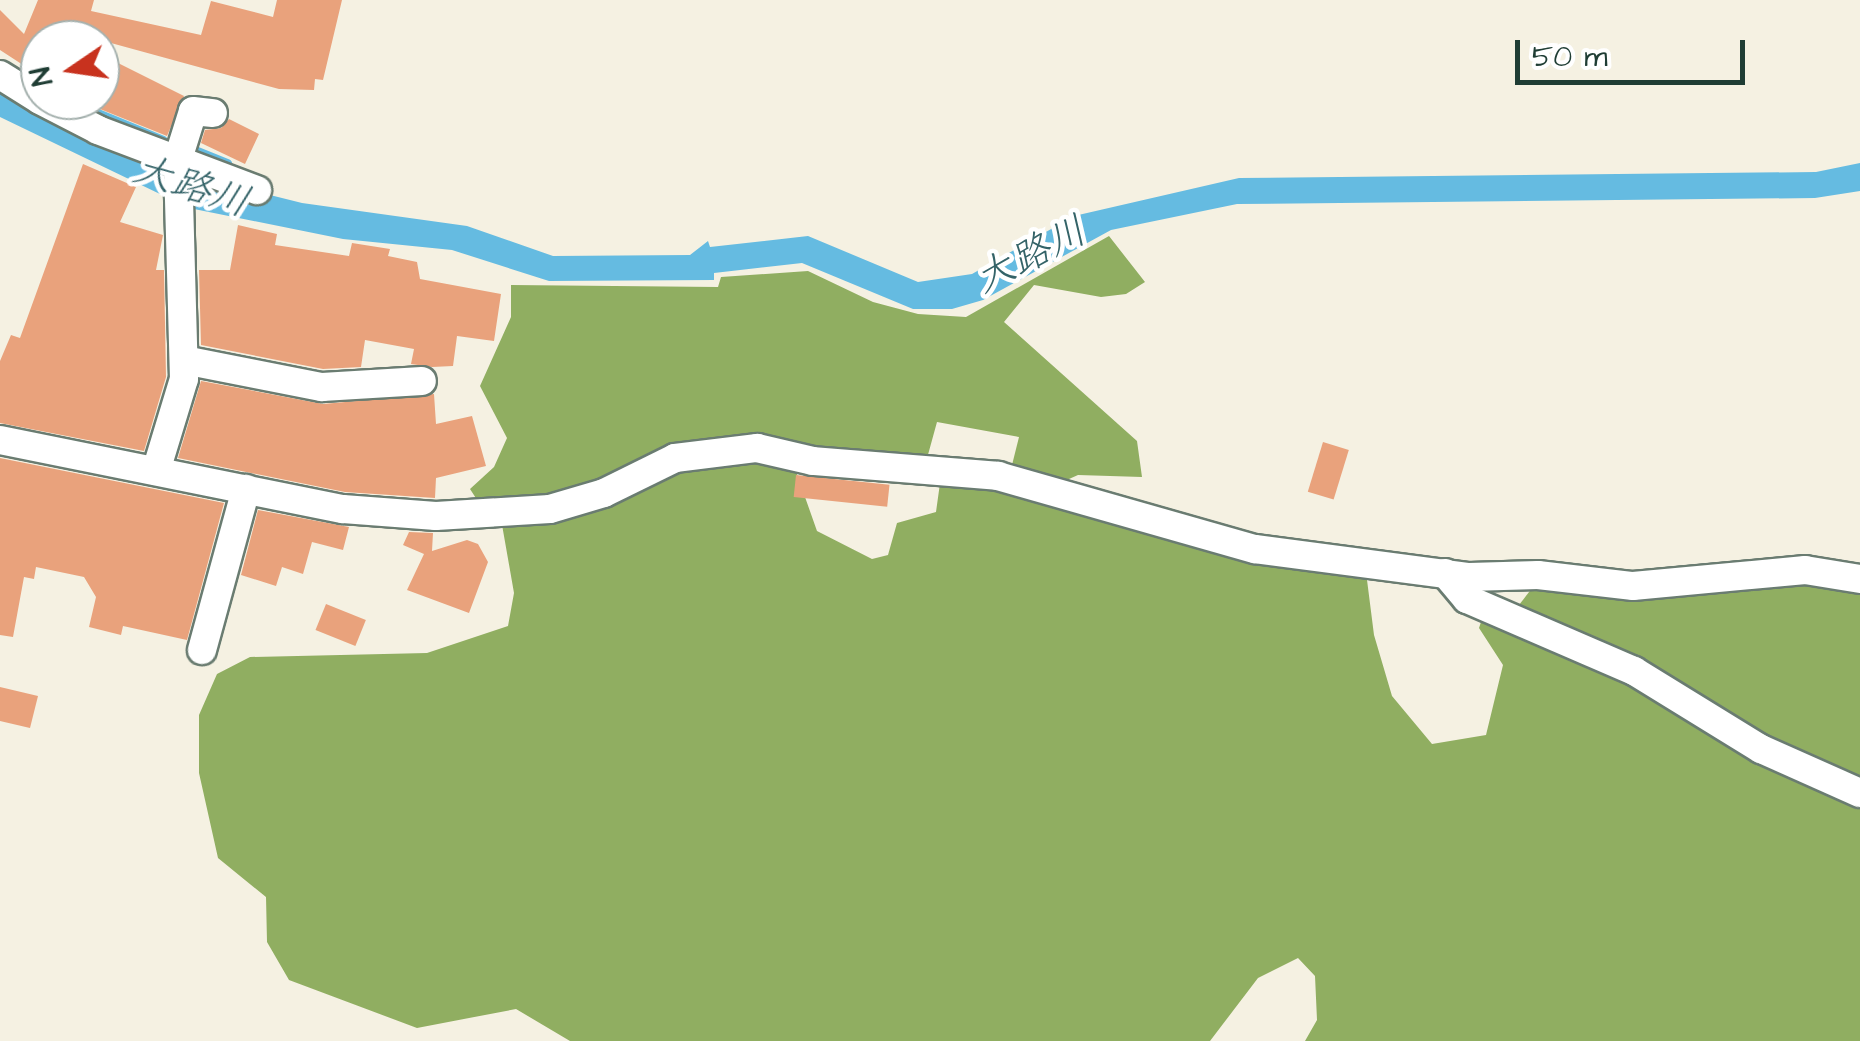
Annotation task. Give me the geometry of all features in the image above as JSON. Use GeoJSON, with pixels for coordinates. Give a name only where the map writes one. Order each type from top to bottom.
{"type":"FeatureCollection","features":[{"type":"Feature","properties":{"kind":"street"},"geometry":{"type":"LineString","coordinates":[[156,472],[184,360],[178,160],[192,111],[214,113]]}},
{"type":"Feature","properties":{"kind":"street"},"geometry":{"type":"LineString","coordinates":[[86,120],[258,190]]}},
{"type":"Feature","properties":{"kind":"street"},"geometry":{"type":"LineString","coordinates":[[184,360],[322,387],[422,381]]}},
{"type":"Feature","properties":{"kind":"street"},"geometry":{"type":"LineString","coordinates":[[0,440],[343,510],[436,516],[514,512],[604,492],[674,458],[757,448],[813,461],[998,476],[1255,549],[1445,573],[1634,586],[1805,570],[1860,579]]}},
{"type":"Feature","properties":{"kind":"street"},"geometry":{"type":"LineString","coordinates":[[202,650],[246,490]]}},
{"type":"Feature","properties":{"kind":"street"},"geometry":{"type":"LineString","coordinates":[[1445,573],[1467,598],[1634,671],[1761,749],[1860,793]]}},
{"type":"Feature","properties":{"kind":"green space"},"geometry":{"type":"Polygon","coordinates":[[[1109,236],[1145,282],[1126,294],[1101,297],[1034,285],[1004,322],[1137,441],[1142,477],[1078,475],[1060,483],[1010,473],[1019,437],[937,422],[926,462],[768,444],[483,509],[470,489],[494,467],[507,438],[480,386],[511,317],[511,285],[718,287],[721,277],[808,271],[873,302],[918,314],[966,317],[1109,236]]]}},
{"type":"Feature","properties":{"kind":"green space"},"geometry":{"type":"Polygon","coordinates":[[[700,457],[793,463],[817,531],[872,559],[888,555],[897,523],[936,512],[941,476],[1366,572],[1374,635],[1392,696],[1432,744],[1486,735],[1503,665],[1479,628],[1484,613],[1550,641],[1860,799],[1860,1041],[1305,1041],[1317,1020],[1315,976],[1298,958],[1258,978],[1210,1041],[570,1041],[516,1009],[417,1028],[289,980],[267,942],[266,897],[218,858],[199,773],[199,715],[217,674],[250,657],[427,653],[508,626],[514,593],[501,519],[700,457]]]}},
{"type":"Feature","properties":{"kind":"green space"},"geometry":{"type":"Polygon","coordinates":[[[1806,578],[1860,583],[1860,787],[1512,614],[1536,583],[1806,578]]]}},
{"type":"Feature","properties":{"kind":"water","name":"大路川"},"geometry":{"type":"Polygon","coordinates":[[[0,91],[20,103],[20,120],[49,120],[162,168],[302,203],[467,226],[553,256],[690,255],[708,241],[710,247],[808,236],[918,282],[972,274],[1074,216],[1239,178],[1816,172],[1860,163],[1860,191],[1815,198],[1237,204],[1111,230],[983,300],[952,309],[913,309],[802,263],[714,273],[714,280],[549,281],[452,250],[343,239],[189,208],[0,117],[0,91]]]}},
{"type":"Feature","properties":{"kind":"building"},"geometry":{"type":"Polygon","coordinates":[[[38,0],[94,0],[91,11],[201,35],[211,1],[273,17],[277,0],[342,0],[323,80],[315,79],[314,90],[279,89],[120,45],[120,20],[30,20],[38,0]]]}},
{"type":"Feature","properties":{"kind":"building"},"geometry":{"type":"Polygon","coordinates":[[[0,10],[20,30],[20,63],[0,50],[0,10]]]}},
{"type":"Feature","properties":{"kind":"building"},"geometry":{"type":"Polygon","coordinates":[[[120,64],[184,96],[167,136],[120,117],[120,64]]]}},
{"type":"Feature","properties":{"kind":"building"},"geometry":{"type":"Polygon","coordinates":[[[229,119],[259,134],[245,164],[201,143],[205,130],[221,128],[229,119]]]}},
{"type":"Feature","properties":{"kind":"building"},"geometry":{"type":"Polygon","coordinates":[[[83,164],[136,187],[120,222],[163,235],[156,270],[164,270],[166,377],[144,451],[0,423],[0,361],[11,335],[20,338],[83,164]]]}},
{"type":"Feature","properties":{"kind":"building"},"geometry":{"type":"Polygon","coordinates":[[[238,225],[277,234],[275,245],[349,256],[352,243],[390,249],[388,256],[417,262],[420,279],[501,294],[494,341],[457,336],[453,366],[432,367],[411,364],[414,349],[365,340],[361,367],[323,369],[201,345],[199,270],[230,270],[238,225]]]}},
{"type":"Feature","properties":{"kind":"building"},"geometry":{"type":"Polygon","coordinates":[[[201,381],[323,404],[434,394],[436,424],[472,416],[486,466],[436,478],[435,498],[345,492],[178,458],[201,381]]]}},
{"type":"Feature","properties":{"kind":"building"},"geometry":{"type":"Polygon","coordinates":[[[1323,442],[1349,450],[1334,500],[1308,492],[1323,442]]]}},
{"type":"Feature","properties":{"kind":"building"},"geometry":{"type":"Polygon","coordinates":[[[0,458],[224,503],[187,640],[123,626],[121,635],[89,627],[96,597],[84,577],[36,567],[34,579],[24,577],[13,637],[0,635],[0,458]]]}},
{"type":"Feature","properties":{"kind":"building"},"geometry":{"type":"Polygon","coordinates":[[[796,475],[889,485],[887,507],[794,497],[796,475]]]}},
{"type":"Feature","properties":{"kind":"building"},"geometry":{"type":"Polygon","coordinates":[[[258,510],[349,527],[343,550],[312,542],[303,574],[282,567],[276,586],[241,575],[258,510]]]}},
{"type":"Feature","properties":{"kind":"building"},"geometry":{"type":"Polygon","coordinates":[[[409,532],[433,533],[432,551],[467,540],[478,544],[488,562],[469,613],[407,590],[424,554],[403,545],[409,532]]]}},
{"type":"Feature","properties":{"kind":"building"},"geometry":{"type":"Polygon","coordinates":[[[326,604],[366,620],[355,646],[316,630],[326,604]]]}},
{"type":"Feature","properties":{"kind":"building"},"geometry":{"type":"Polygon","coordinates":[[[0,687],[38,696],[30,728],[0,721],[0,687]]]}},
{"type":"Feature","properties":{"kind":"waterway","name":"大路川"},"geometry":{"type":"LineString","coordinates":[[114,120],[163,140]]}},
{"type":"Feature","properties":{"kind":"waterway","name":"大路川"},"geometry":{"type":"LineString","coordinates":[[192,149],[227,163]]}}]}
